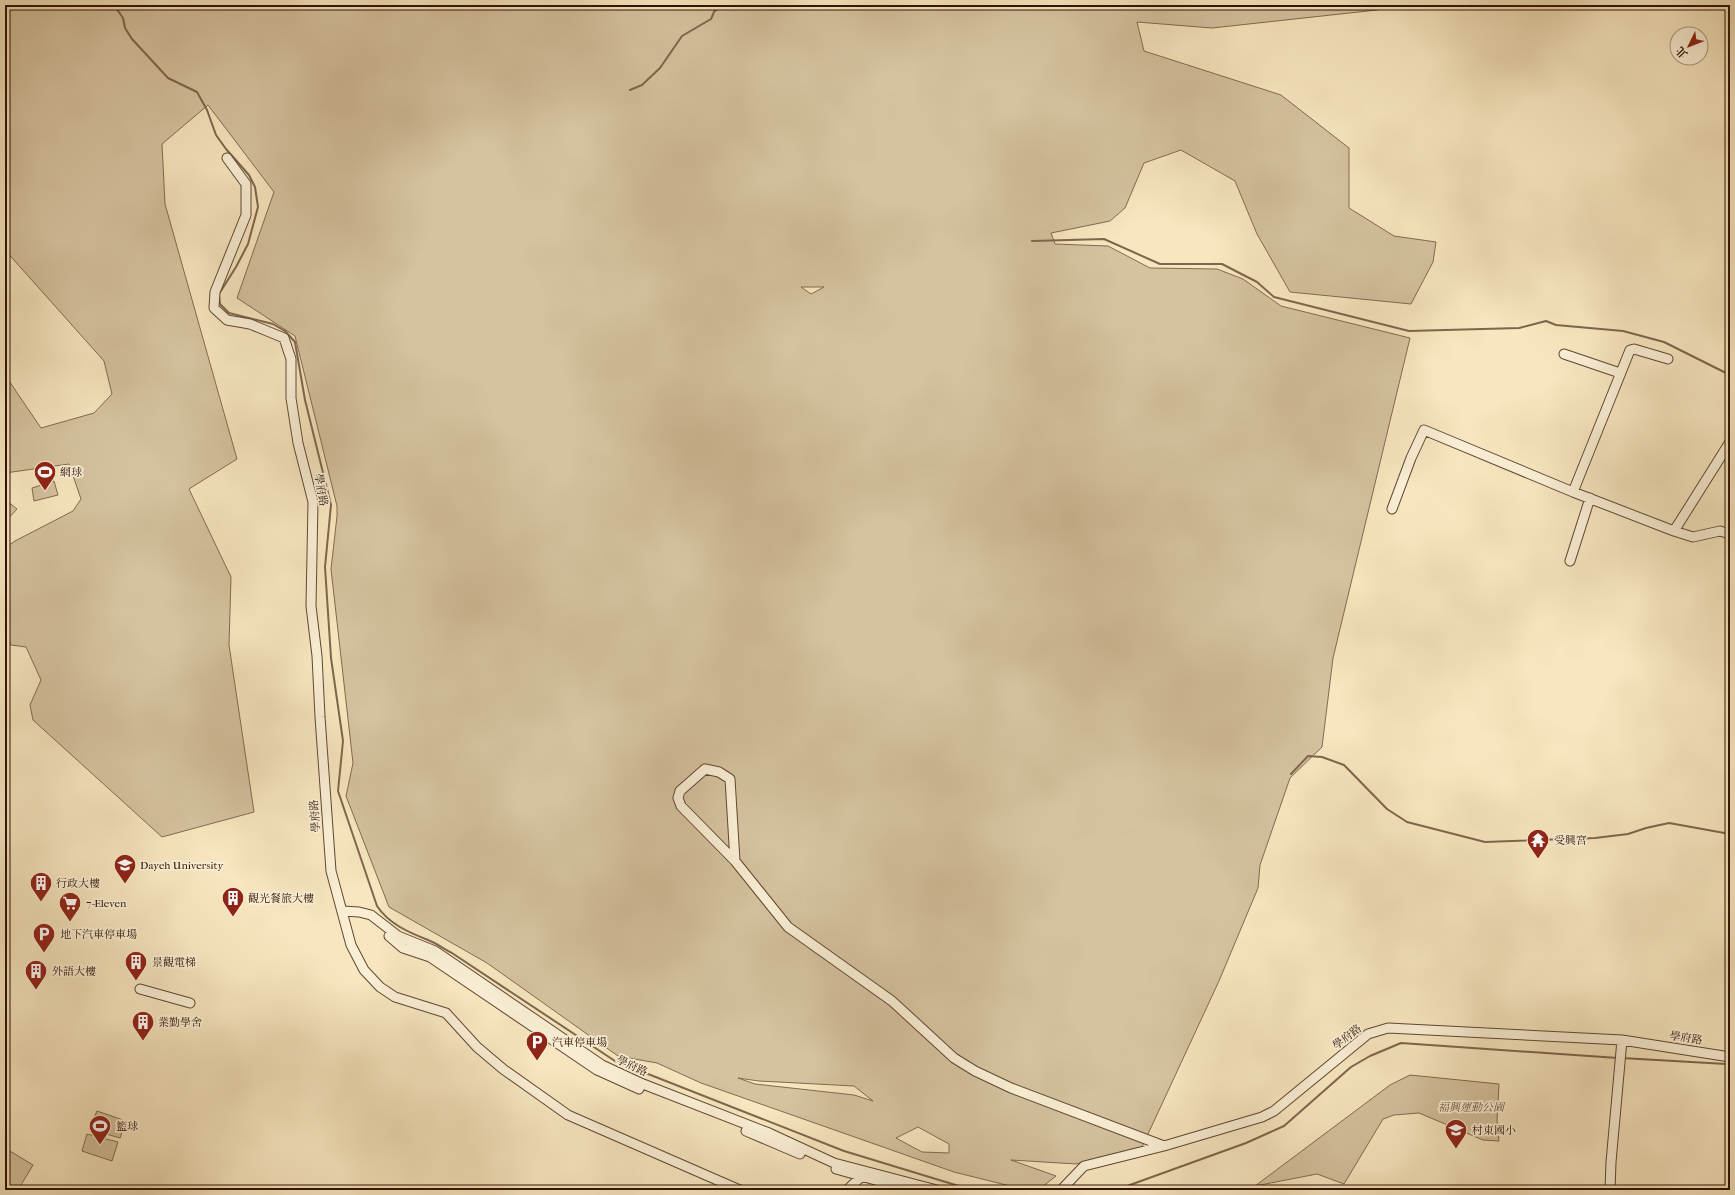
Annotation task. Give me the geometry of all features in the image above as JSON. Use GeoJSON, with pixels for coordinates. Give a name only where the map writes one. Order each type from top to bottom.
{"type":"FeatureCollection","features":[{"type":"Feature","properties":{"kind":"street","name":"學府路"},"geometry":{"type":"LineString","coordinates":[[227,158],[246,184],[246,215],[215,292],[214,308],[227,320],[250,324],[284,338],[288,346],[290,359],[291,398],[298,443],[313,502],[311,606],[317,656],[320,725],[331,871],[344,914],[351,945],[364,970],[380,987],[395,997],[446,1013],[477,1047],[503,1070],[568,1115],[740,1190]]}},
{"type":"Feature","properties":{"kind":"street"},"geometry":{"type":"LineString","coordinates":[[1573,492],[1630,350],[1634,349],[1668,359]]}},
{"type":"Feature","properties":{"kind":"street"},"geometry":{"type":"LineString","coordinates":[[1564,354],[1620,373]]}},
{"type":"Feature","properties":{"kind":"street"},"geometry":{"type":"LineString","coordinates":[[1392,509],[1411,458],[1424,430],[1573,492],[1674,531],[1693,537],[1720,531],[1730,534]]}},
{"type":"Feature","properties":{"kind":"street"},"geometry":{"type":"LineString","coordinates":[[1674,531],[1730,442]]}},
{"type":"Feature","properties":{"kind":"street"},"geometry":{"type":"LineString","coordinates":[[1570,561],[1590,498]]}},
{"type":"Feature","properties":{"kind":"street"},"geometry":{"type":"LineString","coordinates":[[735,861],[730,779],[719,772],[705,769],[680,791],[678,798],[681,806],[735,861],[788,927],[892,1001],[954,1058],[974,1071],[1011,1088],[1164,1146]]}},
{"type":"Feature","properties":{"kind":"street","name":"學府路"},"geometry":{"type":"LineString","coordinates":[[344,914],[359,912],[371,915],[398,936],[435,951],[602,1065],[643,1084],[769,1133],[834,1163],[937,1190]]}},
{"type":"Feature","properties":{"kind":"street","name":"學府路"},"geometry":{"type":"LineString","coordinates":[[344,914],[371,920],[404,948],[430,957],[597,1070],[619,1081],[751,1133],[828,1166],[860,1177],[911,1190]]}},
{"type":"Feature","properties":{"kind":"street"},"geometry":{"type":"LineString","coordinates":[[140,988],[190,1003]]}},
{"type":"Feature","properties":{"kind":"street","name":"學府路"},"geometry":{"type":"LineString","coordinates":[[1061,1190],[1084,1166],[1164,1146],[1274,1111],[1368,1034],[1388,1028],[1622,1040],[1730,1057]]}},
{"type":"Feature","properties":{"kind":"street"},"geometry":{"type":"LineString","coordinates":[[1610,1190],[1611,1162],[1622,1040]]}},
{"type":"Feature","properties":{"kind":"street"},"geometry":{"type":"LineString","coordinates":[[847,1190],[868,1171]]}},
{"type":"Feature","properties":{"kind":"green space"},"geometry":{"type":"Polygon","coordinates":[[[5,5],[1393,5],[1377,10],[1212,28],[1137,22],[1144,51],[1281,95],[1349,148],[1349,208],[1394,236],[1436,242],[1433,262],[1411,304],[1290,292],[1257,234],[1235,181],[1181,150],[1144,163],[1125,208],[1110,221],[1051,233],[1055,244],[1108,246],[1150,268],[1217,269],[1243,279],[1281,306],[1410,338],[1333,658],[1322,747],[1290,778],[1260,865],[1258,888],[1219,981],[1142,1147],[1076,1164],[1011,1160],[1056,1176],[1038,1190],[1026,1190],[954,1172],[701,1083],[657,1063],[618,1056],[487,963],[389,907],[346,796],[353,763],[331,569],[337,506],[295,336],[237,298],[274,192],[208,105],[162,144],[165,204],[237,459],[189,489],[231,577],[229,645],[254,812],[162,837],[33,720],[30,705],[41,680],[26,647],[11,645],[5,632],[5,548],[15,541],[73,511],[81,499],[69,464],[5,473],[5,375],[41,428],[94,413],[112,394],[104,361],[5,250],[5,5]],[[801,287],[811,294],[824,287],[801,287]],[[738,1078],[755,1084],[854,1095],[873,1101],[854,1086],[759,1081],[738,1078]],[[918,1127],[896,1138],[922,1152],[949,1153],[949,1144],[918,1127]]]}},
{"type":"Feature","properties":{"kind":"green space","name":"網球"},"geometry":{"type":"Polygon","coordinates":[[[54,481],[58,495],[34,501],[32,488],[54,481]]]}},
{"type":"Feature","properties":{"kind":"green space"},"geometry":{"type":"Polygon","coordinates":[[[7,501],[17,509],[5,522],[5,503],[7,501]]]}},
{"type":"Feature","properties":{"kind":"green space","name":"福興運動公園"},"geometry":{"type":"Polygon","coordinates":[[[1410,1075],[1499,1084],[1497,1120],[1499,1141],[1483,1140],[1419,1113],[1394,1115],[1383,1119],[1344,1184],[1317,1174],[1255,1186],[1390,1085],[1410,1075]]]}},
{"type":"Feature","properties":{"kind":"green space","name":"籃球"},"geometry":{"type":"Polygon","coordinates":[[[97,1111],[126,1121],[120,1138],[89,1129],[97,1111]]]}},
{"type":"Feature","properties":{"kind":"green space","name":"籃球"},"geometry":{"type":"Polygon","coordinates":[[[87,1134],[118,1142],[112,1161],[82,1151],[87,1134]]]}},
{"type":"Feature","properties":{"kind":"green space"},"geometry":{"type":"Polygon","coordinates":[[[5,1148],[33,1165],[18,1190],[5,1190],[5,1148]]]}},
{"type":"Feature","properties":{"kind":"waterway"},"geometry":{"type":"LineString","coordinates":[[114,5],[123,18],[125,28],[132,39],[168,78],[197,92],[207,110],[216,135],[249,175],[255,187],[258,207],[248,244],[219,294],[220,304],[229,313],[273,324],[285,331],[295,342],[305,400],[331,505],[325,567],[331,658],[343,741],[338,791],[377,906],[393,923],[452,953],[615,1061],[844,1151],[972,1190]]}},
{"type":"Feature","properties":{"kind":"waterway"},"geometry":{"type":"LineString","coordinates":[[630,90],[642,85],[660,68],[682,36],[711,19],[714,12],[721,5]]}},
{"type":"Feature","properties":{"kind":"waterway"},"geometry":{"type":"LineString","coordinates":[[1032,241],[1104,239],[1160,264],[1222,264],[1257,282],[1274,297],[1409,331],[1519,328],[1546,321],[1556,325],[1623,331],[1664,342],[1730,375]]}},
{"type":"Feature","properties":{"kind":"waterway"},"geometry":{"type":"LineString","coordinates":[[1291,774],[1308,756],[1322,757],[1344,765],[1387,809],[1407,822],[1485,842],[1595,838],[1628,834],[1669,823],[1730,834]]}},
{"type":"Feature","properties":{"kind":"waterway"},"geometry":{"type":"LineString","coordinates":[[1116,1190],[1246,1143],[1284,1126],[1351,1067],[1370,1056],[1401,1043],[1618,1058]]}},
{"type":"Feature","properties":{"kind":"waterway"},"geometry":{"type":"LineString","coordinates":[[1622,1058],[1726,1064],[1730,1066]]}},
{"type":"Feature","properties":{"kind":"place","name":"網球"},"geometry":{"type":"Point","coordinates":[45,492]}},
{"type":"Feature","properties":{"kind":"place","name":"受興宮"},"geometry":{"type":"Point","coordinates":[1538,860]}},
{"type":"Feature","properties":{"kind":"place","name":"Dayeh University"},"geometry":{"type":"Point","coordinates":[125,884]}},
{"type":"Feature","properties":{"kind":"place","name":"行政大樓"},"geometry":{"type":"Point","coordinates":[41,902]}},
{"type":"Feature","properties":{"kind":"place","name":"觀光餐旅大樓"},"geometry":{"type":"Point","coordinates":[233,918]}},
{"type":"Feature","properties":{"kind":"place","name":"7-Eleven"},"geometry":{"type":"Point","coordinates":[70,922]}},
{"type":"Feature","properties":{"kind":"place","name":"地下汽車停車場"},"geometry":{"type":"Point","coordinates":[44,954]}},
{"type":"Feature","properties":{"kind":"place","name":"景觀電梯"},"geometry":{"type":"Point","coordinates":[136,982]}},
{"type":"Feature","properties":{"kind":"place","name":"外語大樓"},"geometry":{"type":"Point","coordinates":[36,990]}},
{"type":"Feature","properties":{"kind":"place","name":"業勤學舍"},"geometry":{"type":"Point","coordinates":[143,1042]}},
{"type":"Feature","properties":{"kind":"place","name":"汽車停車場"},"geometry":{"type":"Point","coordinates":[537,1062]}},
{"type":"Feature","properties":{"kind":"place","name":"籃球"},"geometry":{"type":"Point","coordinates":[100,1146]}},
{"type":"Feature","properties":{"kind":"place","name":"村東國小"},"geometry":{"type":"Point","coordinates":[1456,1150]}}]}
